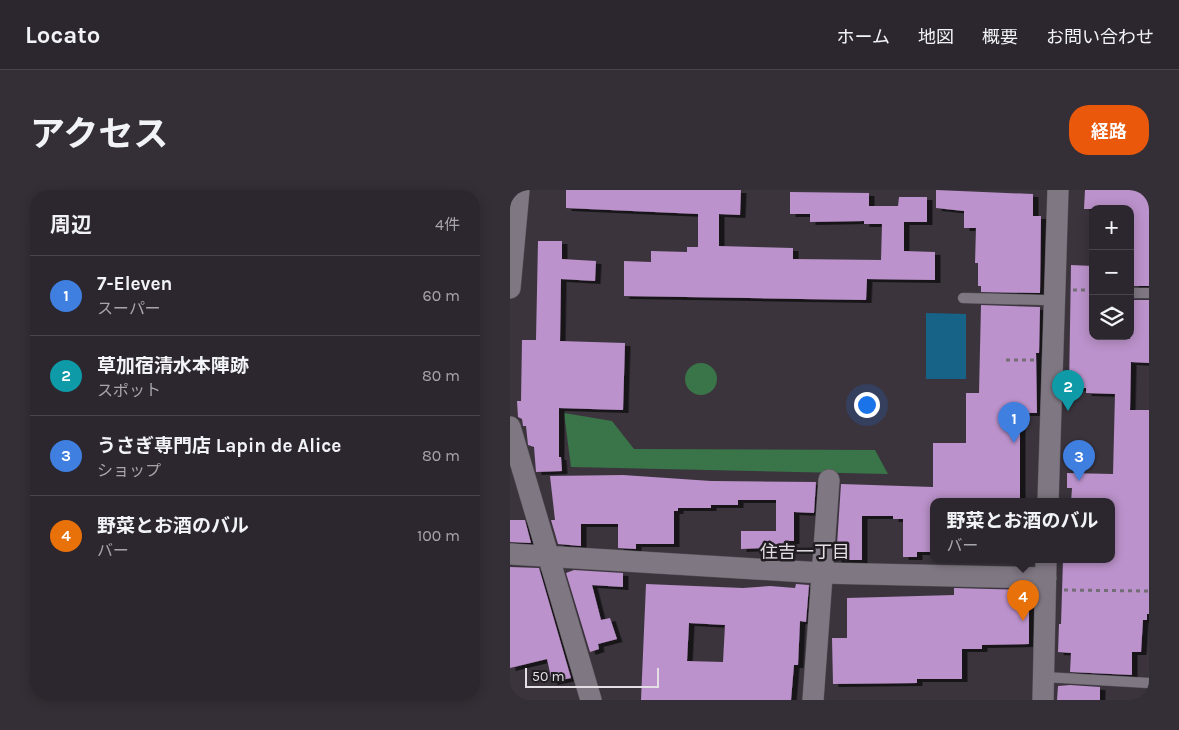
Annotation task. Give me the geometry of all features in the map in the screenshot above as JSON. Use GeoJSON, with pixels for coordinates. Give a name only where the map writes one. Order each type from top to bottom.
{"type":"FeatureCollection","features":[{"type":"Feature","properties":{"kind":"street"},"geometry":{"type":"LineString","coordinates":[[510,288],[519,190]]}},
{"type":"Feature","properties":{"kind":"street"},"geometry":{"type":"LineString","coordinates":[[1048,498],[1058,190]]}},
{"type":"Feature","properties":{"kind":"street"},"geometry":{"type":"LineString","coordinates":[[510,427],[591,700]]}},
{"type":"Feature","properties":{"kind":"street"},"geometry":{"type":"LineString","coordinates":[[813,700],[830,480]]}},
{"type":"Feature","properties":{"kind":"street"},"geometry":{"type":"LineString","coordinates":[[510,554],[822,573],[1046,576],[1043,700]]}},
{"type":"Feature","properties":{"kind":"lane"},"geometry":{"type":"LineString","coordinates":[[1134,293],[1149,293]]}},
{"type":"Feature","properties":{"kind":"lane"},"geometry":{"type":"LineString","coordinates":[[963,298],[1043,300]]}},
{"type":"Feature","properties":{"kind":"lane"},"geometry":{"type":"LineString","coordinates":[[1044,677],[1149,683]]}},
{"type":"Feature","properties":{"kind":"path"},"geometry":{"type":"LineString","coordinates":[[1006,360],[1053,360]]}},
{"type":"Feature","properties":{"kind":"path"},"geometry":{"type":"LineString","coordinates":[[1046,576],[1149,591]]}},
{"type":"Feature","properties":{"kind":"green space"},"geometry":{"type":"Polygon","coordinates":[[[701,363],[707,364],[712,368],[716,373],[716,385],[712,390],[707,394],[701,395],[695,394],[690,390],[686,385],[685,379],[686,373],[690,368],[695,364],[701,363]]]}},
{"type":"Feature","properties":{"kind":"green space"},"geometry":{"type":"Polygon","coordinates":[[[564,413],[612,421],[634,449],[875,450],[888,474],[571,467],[564,413]]]}},
{"type":"Feature","properties":{"kind":"water"},"geometry":{"type":"Polygon","coordinates":[[[926,313],[966,314],[966,379],[926,379],[926,313]]]}},
{"type":"Feature","properties":{"kind":"building"},"geometry":{"type":"Polygon","coordinates":[[[566,190],[741,190],[740,215],[719,214],[719,246],[793,248],[793,259],[881,260],[882,224],[864,224],[864,221],[810,222],[810,214],[790,214],[790,192],[869,193],[869,206],[898,206],[899,197],[927,197],[927,222],[904,222],[904,251],[935,252],[935,280],[867,279],[866,300],[624,296],[624,261],[651,262],[651,251],[687,252],[687,247],[698,247],[698,214],[566,208],[566,190]]]}},
{"type":"Feature","properties":{"kind":"building"},"geometry":{"type":"Polygon","coordinates":[[[936,190],[1033,194],[1033,216],[1041,216],[1040,293],[981,292],[981,286],[978,286],[978,263],[975,263],[976,228],[964,228],[964,211],[936,208],[936,190]]]}},
{"type":"Feature","properties":{"kind":"building"},"geometry":{"type":"Polygon","coordinates":[[[1085,190],[1149,190],[1149,286],[1134,286],[1134,205],[1089,205],[1089,209],[1084,209],[1085,190]]]}},
{"type":"Feature","properties":{"kind":"building"},"geometry":{"type":"Polygon","coordinates":[[[538,241],[562,241],[562,259],[596,261],[595,281],[561,279],[560,341],[625,343],[623,410],[559,408],[559,457],[561,457],[562,471],[536,472],[534,447],[528,445],[526,426],[523,426],[522,419],[518,417],[517,401],[521,401],[522,340],[536,340],[538,241]]]}},
{"type":"Feature","properties":{"kind":"building"},"geometry":{"type":"Polygon","coordinates":[[[1071,265],[1089,266],[1089,340],[1134,340],[1134,300],[1149,300],[1149,363],[1131,362],[1130,410],[1149,410],[1149,614],[1147,614],[1147,620],[1143,620],[1141,652],[1132,652],[1132,675],[1070,672],[1071,653],[1058,652],[1063,563],[1115,563],[1115,498],[1071,498],[1072,488],[1067,488],[1067,473],[1113,474],[1115,394],[1086,393],[1086,388],[1069,388],[1071,265]]]}},
{"type":"Feature","properties":{"kind":"building"},"geometry":{"type":"Polygon","coordinates":[[[981,305],[1040,307],[1039,353],[1036,353],[1037,413],[1020,413],[1020,498],[930,498],[930,552],[917,552],[917,557],[903,557],[903,519],[893,519],[893,516],[862,516],[862,560],[836,560],[841,484],[933,487],[933,443],[966,443],[966,393],[979,393],[981,305]]]}},
{"type":"Feature","properties":{"kind":"building"},"geometry":{"type":"Polygon","coordinates":[[[623,475],[711,481],[816,482],[814,513],[794,512],[794,541],[785,541],[785,547],[741,549],[741,531],[776,531],[776,500],[738,500],[738,505],[711,505],[711,508],[678,508],[678,511],[674,511],[674,544],[636,544],[636,549],[618,548],[618,524],[581,524],[581,546],[558,544],[551,520],[555,520],[550,476],[623,475]]]}},
{"type":"Feature","properties":{"kind":"building"},"geometry":{"type":"Polygon","coordinates":[[[510,520],[525,520],[531,543],[510,542],[510,520]]]}},
{"type":"Feature","properties":{"kind":"building"},"geometry":{"type":"Polygon","coordinates":[[[510,567],[539,568],[571,678],[552,682],[547,659],[510,668],[510,567]]]}},
{"type":"Feature","properties":{"kind":"building"},"geometry":{"type":"Polygon","coordinates":[[[574,570],[623,573],[623,587],[592,585],[601,620],[610,618],[617,639],[598,644],[599,649],[590,652],[566,573],[574,570]]]}},
{"type":"Feature","properties":{"kind":"building"},"geometry":{"type":"Polygon","coordinates":[[[646,584],[743,588],[770,586],[795,588],[796,584],[809,585],[806,622],[800,621],[798,665],[794,665],[791,700],[641,700],[646,584]],[[689,623],[687,661],[723,662],[725,625],[689,623]]]}},
{"type":"Feature","properties":{"kind":"building"},"geometry":{"type":"Polygon","coordinates":[[[954,588],[1029,590],[1029,644],[982,645],[982,649],[962,649],[962,679],[917,679],[917,683],[833,684],[832,638],[847,638],[847,598],[954,595],[954,588]]]}},
{"type":"Feature","properties":{"kind":"building"},"geometry":{"type":"Polygon","coordinates":[[[1058,686],[1100,687],[1100,700],[1057,700],[1058,686]]]}},
{"type":"Feature","properties":{"kind":"place","name":"草加宿清水本陣跡"},"geometry":{"type":"Point","coordinates":[1068,411]}},
{"type":"Feature","properties":{"kind":"place","name":"7-Eleven"},"geometry":{"type":"Point","coordinates":[1014,443]}},
{"type":"Feature","properties":{"kind":"place","name":"うさぎ専門店 Lapin de Alice"},"geometry":{"type":"Point","coordinates":[1079,481]}},
{"type":"Feature","properties":{"kind":"place","name":"野菜とお酒のバル"},"geometry":{"type":"Point","coordinates":[1023,621]}},
{"type":"Feature","properties":{"kind":"district","name":"住吉一丁目"},"geometry":{"type":"Point","coordinates":[805,552]}}]}
